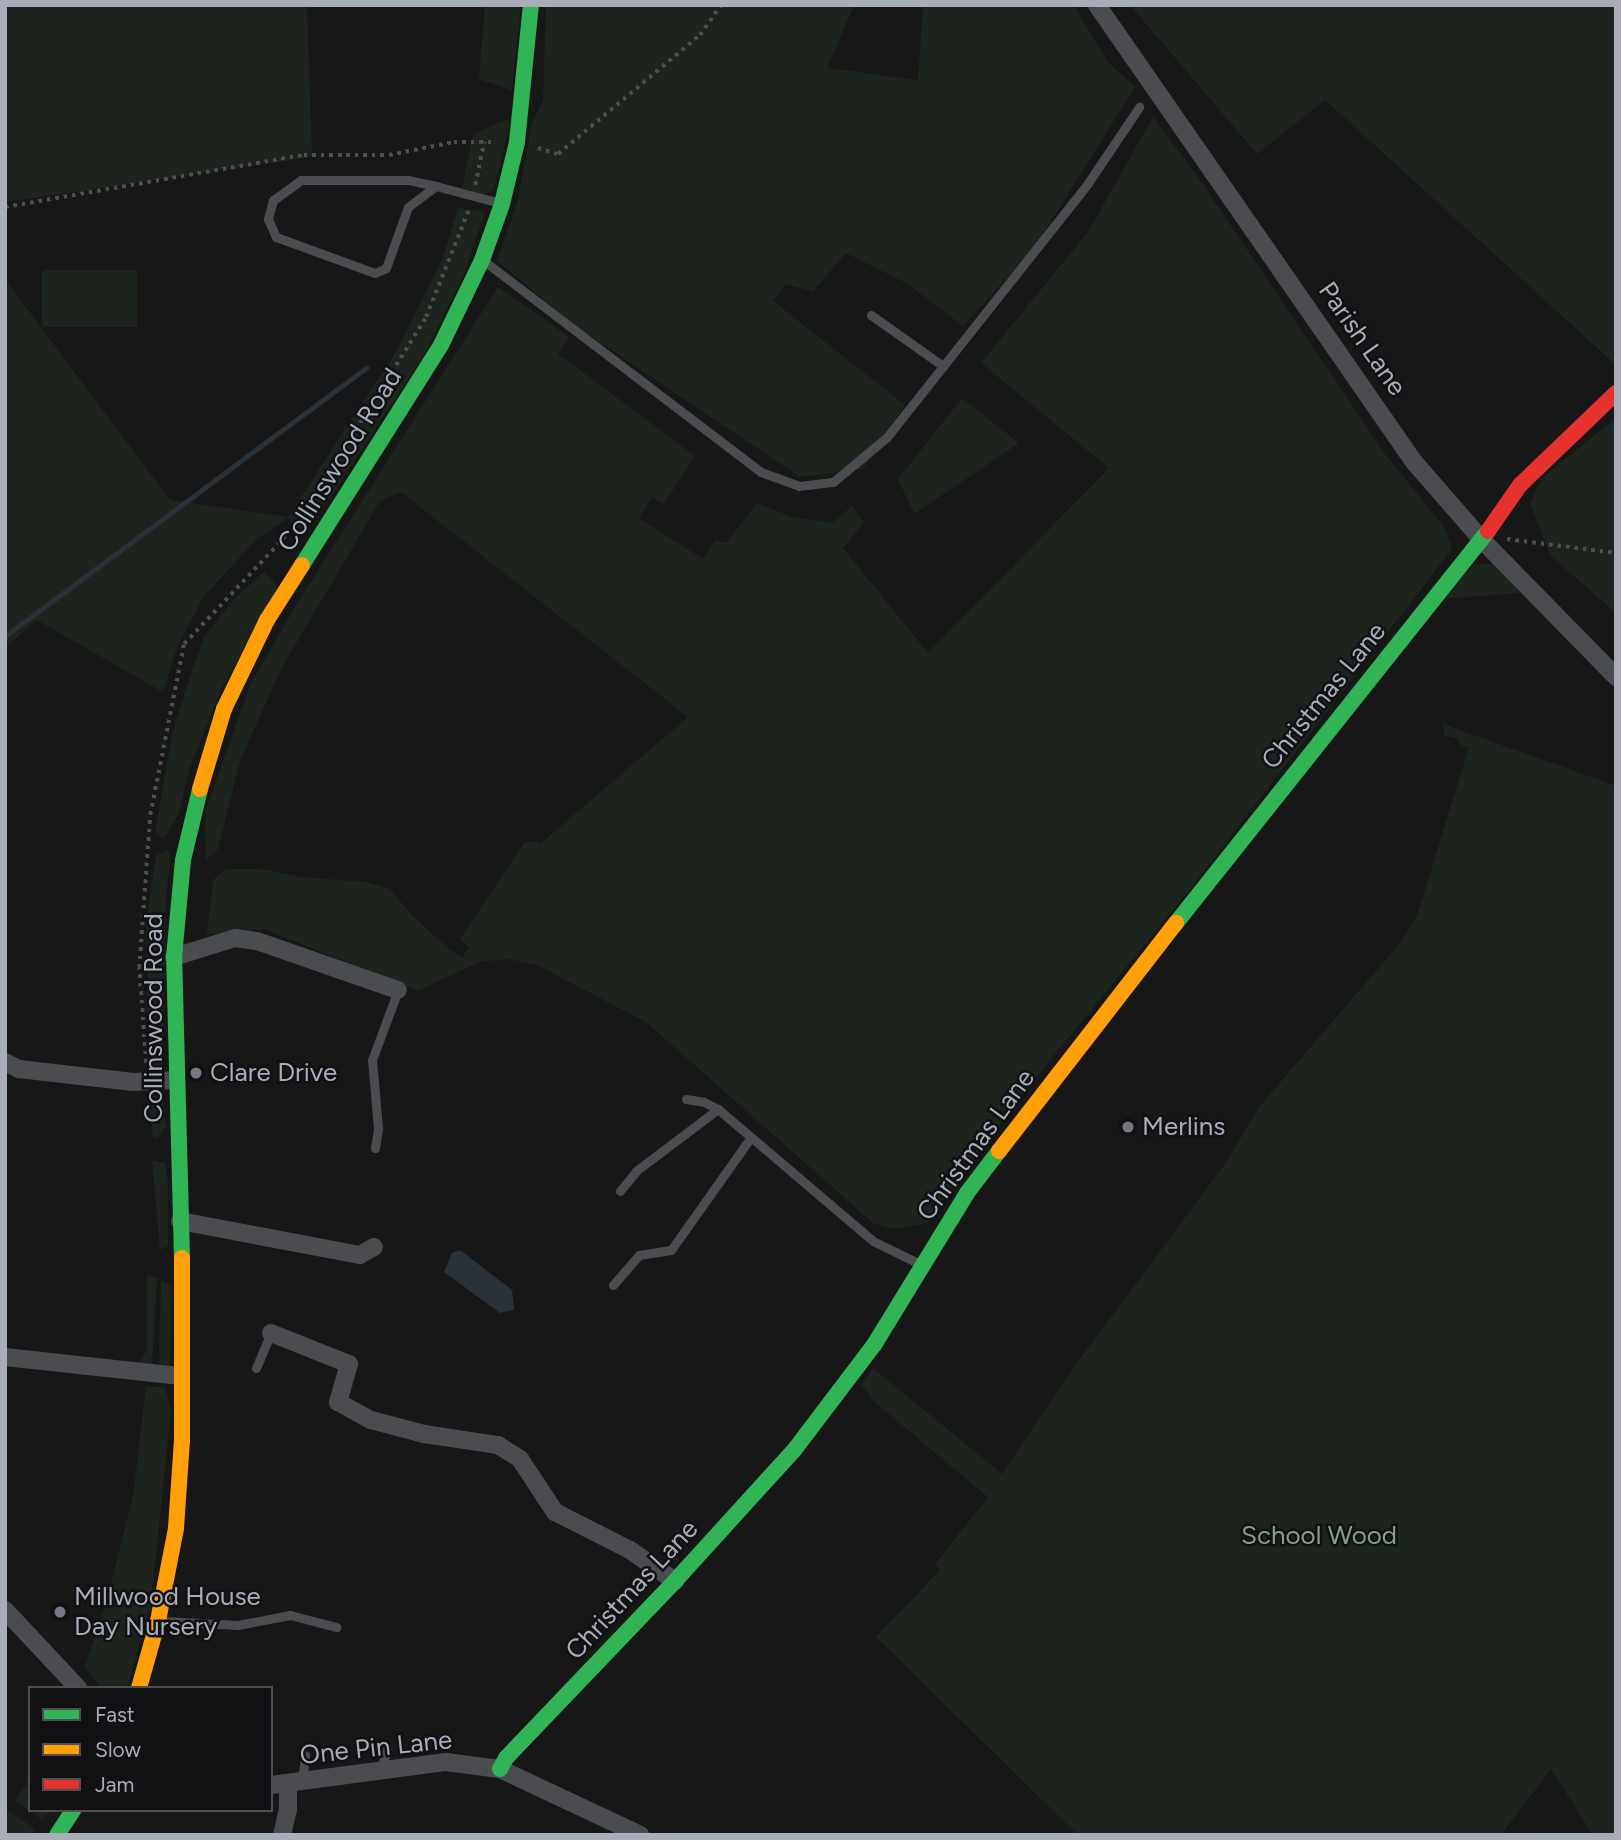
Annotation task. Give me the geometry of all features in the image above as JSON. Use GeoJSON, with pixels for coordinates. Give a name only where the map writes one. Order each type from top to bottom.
{"type":"FeatureCollection","features":[{"type":"Feature","properties":{"kind":"main road","name":"Collinswood Road"},"geometry":{"type":"LineString","coordinates":[[140,1686],[158,1621],[176,1528],[183,1441],[174,957],[183,860],[198,793],[224,709],[267,620],[441,345],[482,260],[502,204],[517,142],[531,5]]}},
{"type":"Feature","properties":{"kind":"main road","name":"Christmas Lane"},"geometry":{"type":"LineString","coordinates":[[500,1769],[506,1758],[675,1581],[795,1449],[874,1345],[967,1193],[1280,789],[1482,540],[1520,485],[1616,393]]}},
{"type":"Feature","properties":{"kind":"main road"},"geometry":{"type":"LineString","coordinates":[[57,1835],[72,1812]]}},
{"type":"Feature","properties":{"kind":"street","name":"Parish Lane"},"geometry":{"type":"LineString","coordinates":[[1097,5],[1414,462],[1482,540],[1616,677]]}},
{"type":"Feature","properties":{"kind":"street"},"geometry":{"type":"LineString","coordinates":[[174,957],[235,939],[257,941],[397,990]]}},
{"type":"Feature","properties":{"kind":"street"},"geometry":{"type":"LineString","coordinates":[[5,1062],[19,1069],[133,1082],[176,1080]]}},
{"type":"Feature","properties":{"kind":"street"},"geometry":{"type":"LineString","coordinates":[[180,1221],[360,1255],[374,1247]]}},
{"type":"Feature","properties":{"kind":"street"},"geometry":{"type":"LineString","coordinates":[[271,1333],[349,1364],[338,1402],[371,1420],[498,1445],[520,1459],[555,1512],[630,1550],[675,1581]]}},
{"type":"Feature","properties":{"kind":"street"},"geometry":{"type":"LineString","coordinates":[[5,1357],[181,1376]]}},
{"type":"Feature","properties":{"kind":"street"},"geometry":{"type":"LineString","coordinates":[[5,1610],[76,1686]]}},
{"type":"Feature","properties":{"kind":"street","name":"One Pin Lane"},"geometry":{"type":"LineString","coordinates":[[287,1783],[446,1762],[500,1769],[640,1835]]}},
{"type":"Feature","properties":{"kind":"street"},"geometry":{"type":"LineString","coordinates":[[282,1835],[288,1810],[287,1783]]}},
{"type":"Feature","properties":{"kind":"lane"},"geometry":{"type":"LineString","coordinates":[[482,260],[761,472],[799,486],[833,482],[862,461],[887,437],[1088,183],[1139,107]]}},
{"type":"Feature","properties":{"kind":"lane"},"geometry":{"type":"LineString","coordinates":[[436,186],[408,207],[386,268],[375,273],[276,237],[268,219],[273,200],[301,180],[408,180],[436,186],[502,204]]}},
{"type":"Feature","properties":{"kind":"lane"},"geometry":{"type":"LineString","coordinates":[[871,315],[943,366]]}},
{"type":"Feature","properties":{"kind":"lane"},"geometry":{"type":"LineString","coordinates":[[375,1148],[379,1128],[372,1060],[397,990]]}},
{"type":"Feature","properties":{"kind":"lane"},"geometry":{"type":"LineString","coordinates":[[686,1099],[704,1102],[718,1109],[873,1241],[921,1265]]}},
{"type":"Feature","properties":{"kind":"lane"},"geometry":{"type":"LineString","coordinates":[[620,1191],[636,1171],[718,1109]]}},
{"type":"Feature","properties":{"kind":"lane"},"geometry":{"type":"LineString","coordinates":[[613,1285],[639,1255],[671,1250],[751,1138]]}},
{"type":"Feature","properties":{"kind":"lane"},"geometry":{"type":"LineString","coordinates":[[256,1368],[271,1333]]}},
{"type":"Feature","properties":{"kind":"lane"},"geometry":{"type":"LineString","coordinates":[[158,1621],[238,1625],[290,1615],[336,1627]]}},
{"type":"Feature","properties":{"kind":"lane"},"geometry":{"type":"LineString","coordinates":[[381,1769],[387,1749]]}},
{"type":"Feature","properties":{"kind":"lane"},"geometry":{"type":"LineString","coordinates":[[287,1783],[305,1755]]}},
{"type":"Feature","properties":{"kind":"path"},"geometry":{"type":"LineString","coordinates":[[5,207],[304,155],[389,155],[454,142],[517,142],[558,154],[700,35],[721,5]]}},
{"type":"Feature","properties":{"kind":"path"},"geometry":{"type":"LineString","coordinates":[[1495,553],[1504,539],[1616,553]]}},
{"type":"Feature","properties":{"kind":"green space"},"geometry":{"type":"Polygon","coordinates":[[[5,5],[307,5],[312,157],[5,202],[5,5]]]}},
{"type":"Feature","properties":{"kind":"green space"},"geometry":{"type":"Polygon","coordinates":[[[485,5],[521,5],[512,90],[479,79],[485,5]]]}},
{"type":"Feature","properties":{"kind":"green space"},"geometry":{"type":"Polygon","coordinates":[[[546,5],[854,5],[827,68],[918,80],[923,5],[1073,5],[1109,63],[1135,87],[1035,247],[963,326],[906,283],[846,253],[813,291],[785,284],[773,301],[905,405],[863,469],[800,477],[573,324],[497,261],[518,200],[532,123],[543,100],[546,5]]]}},
{"type":"Feature","properties":{"kind":"green space"},"geometry":{"type":"Polygon","coordinates":[[[1130,5],[1616,5],[1616,365],[1325,100],[1257,154],[1130,5]]]}},
{"type":"Feature","properties":{"kind":"green space"},"geometry":{"type":"Polygon","coordinates":[[[1153,117],[1198,177],[1385,454],[1445,528],[1452,549],[1191,888],[1024,1092],[927,1223],[894,1229],[873,1223],[646,1022],[535,964],[507,959],[479,962],[418,991],[264,929],[207,935],[213,880],[226,869],[262,869],[300,877],[366,882],[389,889],[415,918],[450,950],[462,957],[469,948],[460,939],[524,843],[536,841],[540,844],[688,717],[401,492],[380,501],[281,669],[240,761],[218,849],[206,860],[205,812],[251,683],[298,602],[498,287],[569,337],[558,354],[695,456],[664,504],[652,497],[639,518],[703,559],[715,541],[726,543],[757,503],[792,517],[832,523],[852,506],[864,523],[843,548],[928,653],[1109,468],[981,363],[1088,232],[1153,117]]]}},
{"type":"Feature","properties":{"kind":"green space"},"geometry":{"type":"Polygon","coordinates":[[[511,118],[494,189],[484,195],[462,188],[473,134],[511,118]]]}},
{"type":"Feature","properties":{"kind":"green space"},"geometry":{"type":"Polygon","coordinates":[[[458,208],[485,212],[464,274],[423,357],[307,533],[288,518],[257,539],[204,596],[177,647],[163,692],[37,620],[5,648],[5,279],[170,500],[288,517],[396,351],[443,257],[458,208]]]}},
{"type":"Feature","properties":{"kind":"green space"},"geometry":{"type":"Polygon","coordinates":[[[42,270],[137,270],[137,327],[42,327],[42,270]]]}},
{"type":"Feature","properties":{"kind":"green space"},"geometry":{"type":"Polygon","coordinates":[[[962,398],[1019,443],[914,514],[898,479],[962,398]]]}},
{"type":"Feature","properties":{"kind":"green space"},"geometry":{"type":"Polygon","coordinates":[[[1616,418],[1616,613],[1550,555],[1530,503],[1543,477],[1616,418]]]}},
{"type":"Feature","properties":{"kind":"green space"},"geometry":{"type":"Polygon","coordinates":[[[1475,564],[1496,564],[1520,593],[1439,599],[1475,564]]]}},
{"type":"Feature","properties":{"kind":"green space"},"geometry":{"type":"Polygon","coordinates":[[[264,572],[278,586],[222,688],[189,770],[179,813],[164,839],[155,832],[173,730],[204,637],[236,597],[264,572]]]}},
{"type":"Feature","properties":{"kind":"green space","name":"School Wood"},"geometry":{"type":"Polygon","coordinates":[[[1443,724],[1616,786],[1616,1835],[1593,1835],[1551,1769],[1501,1835],[1078,1835],[876,1637],[940,1570],[935,1564],[988,1497],[872,1400],[861,1384],[873,1368],[1002,1474],[1074,1367],[1227,1161],[1259,1107],[1396,948],[1416,919],[1469,747],[1462,747],[1456,738],[1444,735],[1443,724]]]}},
{"type":"Feature","properties":{"kind":"green space"},"geometry":{"type":"Polygon","coordinates":[[[168,849],[171,859],[166,896],[163,1071],[156,1074],[148,1032],[146,925],[156,856],[168,849]]]}},
{"type":"Feature","properties":{"kind":"green space"},"geometry":{"type":"Polygon","coordinates":[[[162,1095],[166,1127],[159,1137],[153,1139],[149,1096],[162,1095]]]}},
{"type":"Feature","properties":{"kind":"green space"},"geometry":{"type":"Polygon","coordinates":[[[152,1160],[165,1163],[168,1183],[168,1246],[160,1250],[152,1160]]]}},
{"type":"Feature","properties":{"kind":"green space"},"geometry":{"type":"Polygon","coordinates":[[[147,1274],[157,1278],[152,1366],[137,1364],[147,1351],[147,1274]]]}},
{"type":"Feature","properties":{"kind":"green space"},"geometry":{"type":"Polygon","coordinates":[[[161,1281],[172,1284],[170,1366],[159,1369],[161,1281]]]}},
{"type":"Feature","properties":{"kind":"green space"},"geometry":{"type":"Polygon","coordinates":[[[146,1387],[165,1387],[171,1411],[151,1603],[128,1686],[99,1686],[85,1667],[107,1599],[133,1497],[146,1387]]]}},
{"type":"Feature","properties":{"kind":"green space"},"geometry":{"type":"Polygon","coordinates":[[[28,1782],[28,1810],[15,1800],[28,1782]]]}},
{"type":"Feature","properties":{"kind":"green space"},"geometry":{"type":"Polygon","coordinates":[[[9,1811],[36,1830],[30,1835],[5,1835],[5,1816],[9,1811]]]}},
{"type":"Feature","properties":{"kind":"green space"},"geometry":{"type":"Polygon","coordinates":[[[31,1812],[49,1812],[42,1820],[31,1812]]]}},
{"type":"Feature","properties":{"kind":"shaded area"},"geometry":{"type":"Polygon","coordinates":[[[460,1250],[512,1290],[514,1310],[500,1313],[444,1272],[452,1253],[460,1250]]]}},
{"type":"Feature","properties":{"kind":"waterway"},"geometry":{"type":"LineString","coordinates":[[5,636],[366,368]]}},
{"type":"Feature","properties":{"kind":"traffic: fast"},"geometry":{"type":"LineString","coordinates":[[302,565],[441,345],[482,260],[502,204],[517,142],[531,5]]}},
{"type":"Feature","properties":{"kind":"traffic: fast"},"geometry":{"type":"LineString","coordinates":[[1176,923],[1488,531]]}},
{"type":"Feature","properties":{"kind":"traffic: fast"},"geometry":{"type":"LineString","coordinates":[[182,1258],[174,957],[183,860],[200,789]]}},
{"type":"Feature","properties":{"kind":"traffic: fast"},"geometry":{"type":"LineString","coordinates":[[500,1769],[506,1758],[675,1581],[795,1449],[874,1345],[967,1193],[999,1151]]}},
{"type":"Feature","properties":{"kind":"traffic: fast"},"geometry":{"type":"LineString","coordinates":[[57,1835],[72,1812]]}},
{"type":"Feature","properties":{"kind":"traffic: slow"},"geometry":{"type":"LineString","coordinates":[[200,789],[224,709],[267,620],[302,565]]}},
{"type":"Feature","properties":{"kind":"traffic: slow"},"geometry":{"type":"LineString","coordinates":[[999,1151],[1176,923]]}},
{"type":"Feature","properties":{"kind":"traffic: slow"},"geometry":{"type":"LineString","coordinates":[[140,1686],[158,1621],[176,1528],[182,1441],[182,1258]]}},
{"type":"Feature","properties":{"kind":"traffic: jam"},"geometry":{"type":"LineString","coordinates":[[1488,531],[1520,485],[1616,393]]}},
{"type":"Feature","properties":{"kind":"place","name":"Clare Drive"},"geometry":{"type":"Point","coordinates":[196,1073]}},
{"type":"Feature","properties":{"kind":"place","name":"Merlins"},"geometry":{"type":"Point","coordinates":[1128,1127]}},
{"type":"Feature","properties":{"kind":"place","name":"Millwood House Day Nursery"},"geometry":{"type":"Point","coordinates":[60,1612]}}]}
